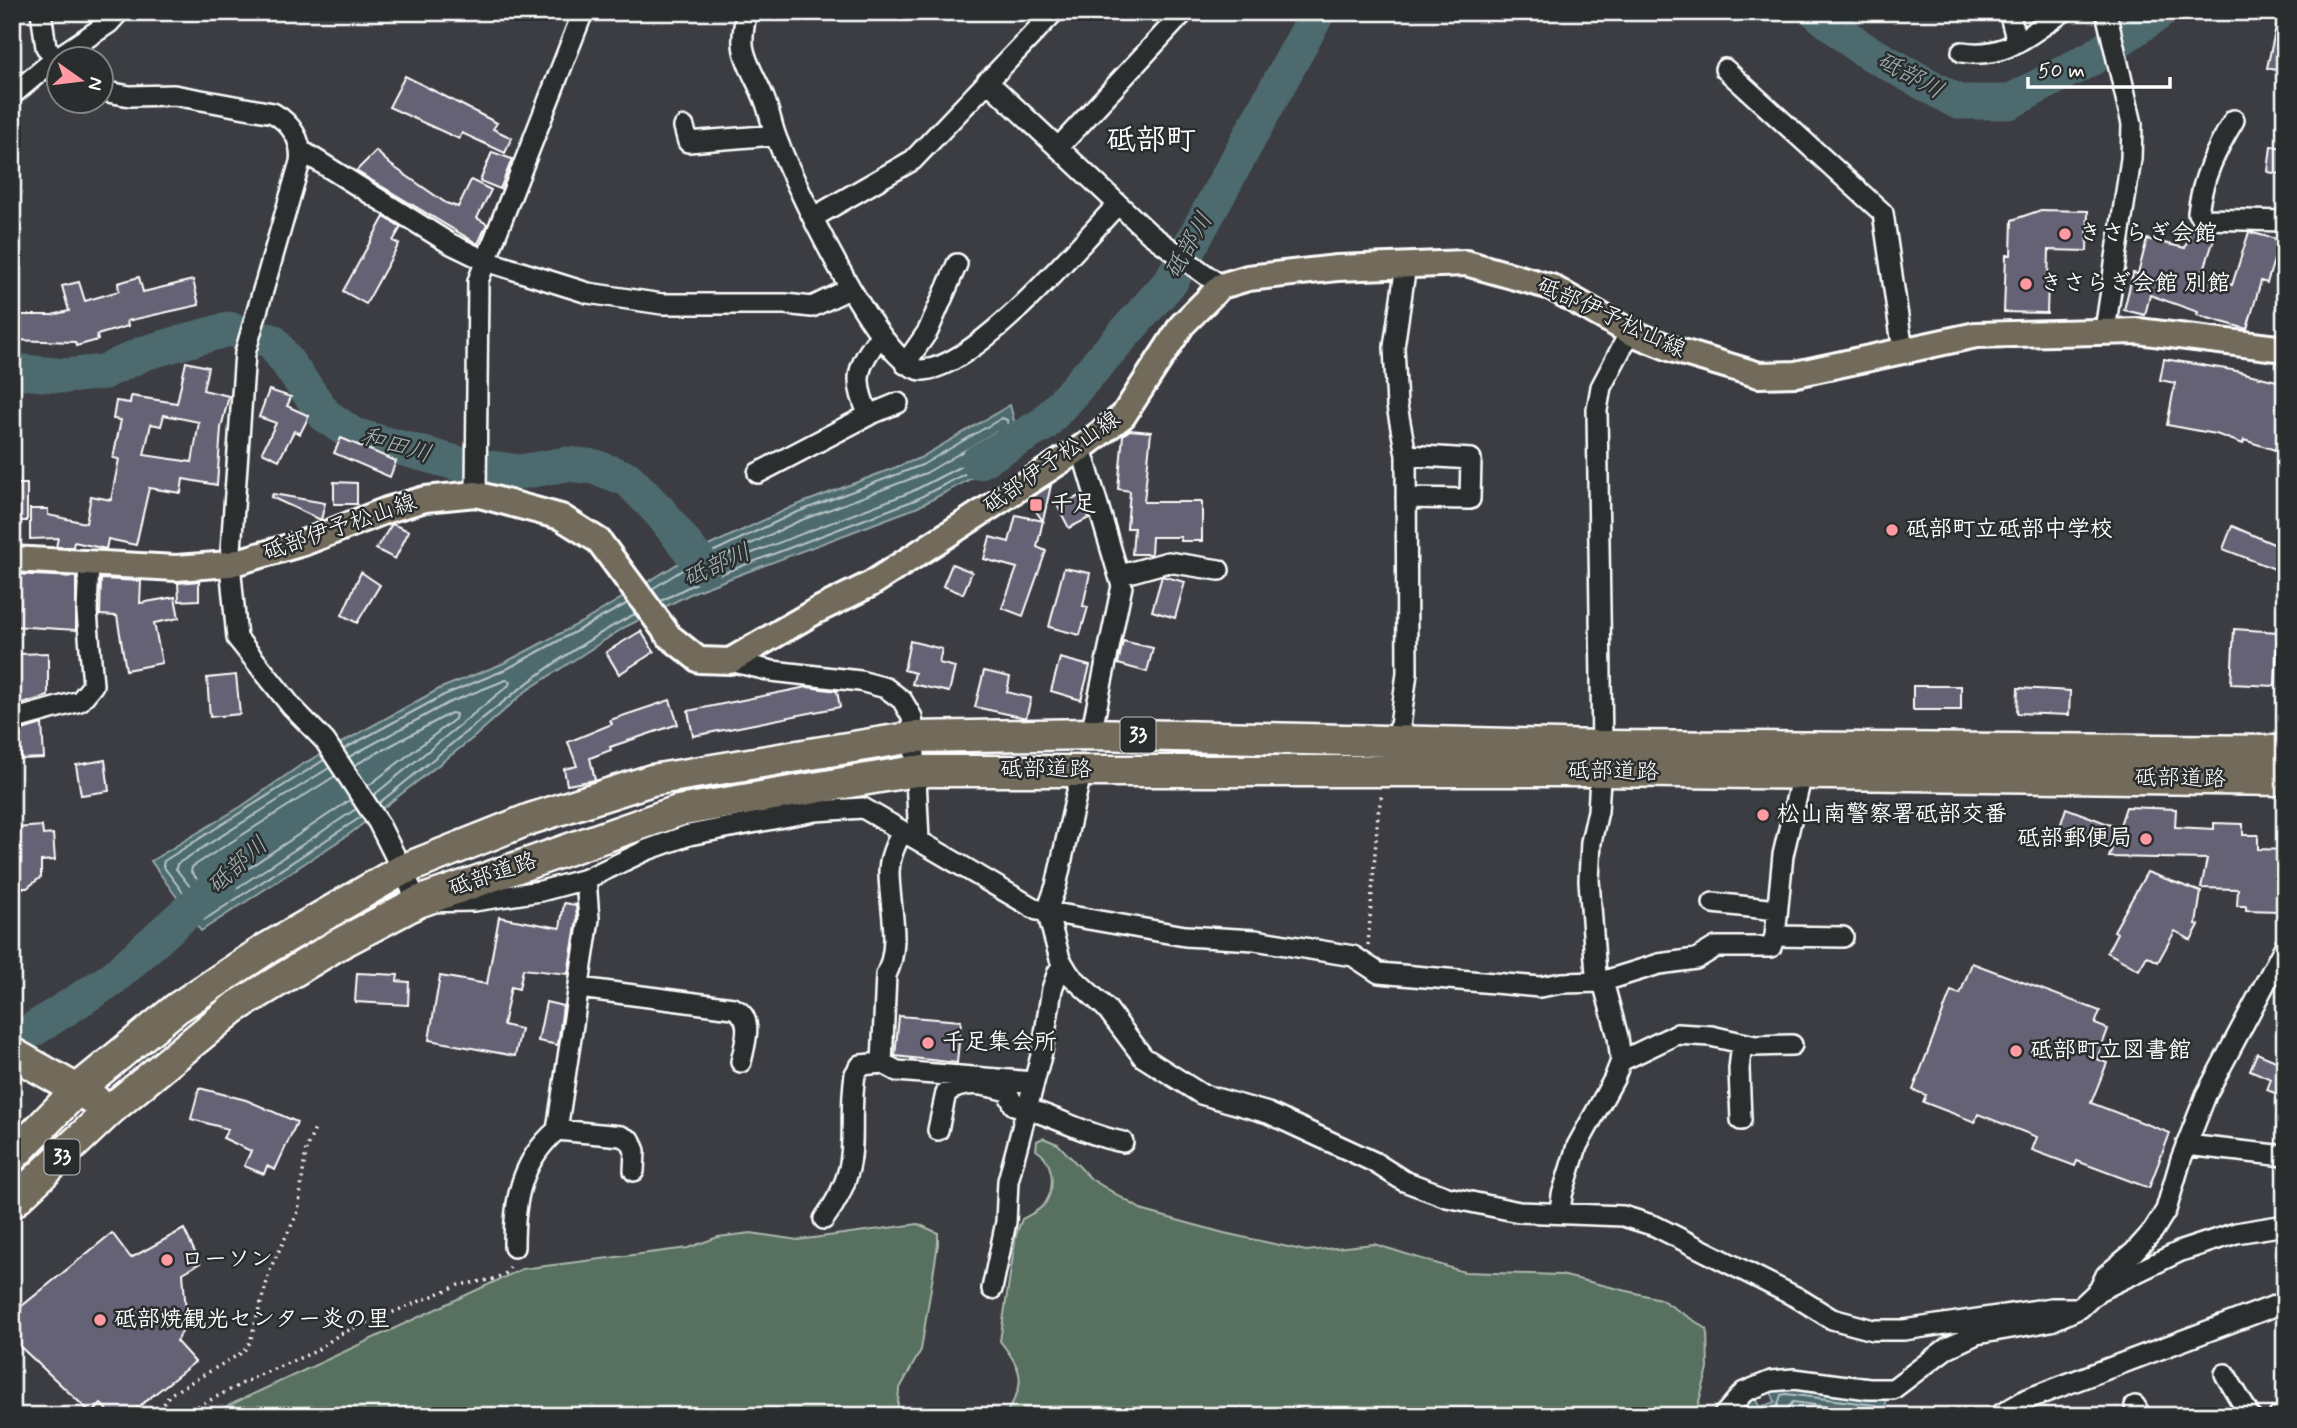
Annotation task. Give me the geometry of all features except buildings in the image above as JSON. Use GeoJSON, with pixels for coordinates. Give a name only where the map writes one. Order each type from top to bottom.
{"type":"FeatureCollection","features":[{"type":"Feature","properties":{"kind":"highway","name":"砥部道路"},"geometry":{"type":"LineString","coordinates":[[12,1157],[79,1088],[177,1008],[266,949],[402,870],[530,819],[652,780],[914,737],[1091,734],[1398,741],[1802,774],[2285,780]]}},
{"type":"Feature","properties":{"kind":"highway","name":"砥部道路"},"geometry":{"type":"LineString","coordinates":[[12,1203],[110,1110],[234,1009],[337,945],[418,902],[678,811],[915,771],[1387,771],[1601,759],[2285,751]]}},
{"type":"Feature","properties":{"kind":"highway"},"geometry":{"type":"LineString","coordinates":[[12,1053],[79,1088],[110,1110]]}},
{"type":"Feature","properties":{"kind":"main road","name":"砥部伊予松山線"},"geometry":{"type":"LineString","coordinates":[[12,559],[176,568],[230,564],[303,543],[387,510],[476,489],[561,517],[599,541],[669,636],[699,660],[730,661],[816,611],[871,584],[1081,449],[1124,416],[1182,326],[1221,286],[1248,278],[1406,265],[1466,263],[1551,287],[1630,332],[1675,350],[1759,375],[1796,374],[1976,335],[2105,330],[2171,334],[2285,349]]}},
{"type":"Feature","properties":{"kind":"street"},"geometry":{"type":"LineString","coordinates":[[41,12],[44,40],[48,46]]}},
{"type":"Feature","properties":{"kind":"street"},"geometry":{"type":"LineString","coordinates":[[78,46],[120,12]]}},
{"type":"Feature","properties":{"kind":"street"},"geometry":{"type":"LineString","coordinates":[[476,489],[478,281],[583,12]]}},
{"type":"Feature","properties":{"kind":"street"},"geometry":{"type":"LineString","coordinates":[[746,12],[743,46],[775,135],[849,289],[880,336],[905,364],[919,371],[933,369],[981,343],[1014,314],[1118,204]]}},
{"type":"Feature","properties":{"kind":"street"},"geometry":{"type":"LineString","coordinates":[[814,217],[913,159],[1054,12]]}},
{"type":"Feature","properties":{"kind":"street"},"geometry":{"type":"LineString","coordinates":[[1058,148],[1184,12]]}},
{"type":"Feature","properties":{"kind":"street"},"geometry":{"type":"LineString","coordinates":[[2009,12],[2017,42]]}},
{"type":"Feature","properties":{"kind":"street"},"geometry":{"type":"LineString","coordinates":[[1962,52],[1983,56],[1997,54],[2063,12]]}},
{"type":"Feature","properties":{"kind":"street"},"geometry":{"type":"LineString","coordinates":[[2105,330],[2131,159],[2132,124],[2106,12]]}},
{"type":"Feature","properties":{"kind":"street"},"geometry":{"type":"LineString","coordinates":[[12,95],[46,69]]}},
{"type":"Feature","properties":{"kind":"street"},"geometry":{"type":"LineString","coordinates":[[1725,69],[1883,213],[1903,351]]}},
{"type":"Feature","properties":{"kind":"street"},"geometry":{"type":"LineString","coordinates":[[987,81],[1150,234],[1221,286]]}},
{"type":"Feature","properties":{"kind":"street"},"geometry":{"type":"LineString","coordinates":[[116,94],[130,96],[174,95],[273,113],[285,120],[302,150],[449,243],[486,261],[588,293],[662,304],[786,304],[812,307],[849,289]]}},
{"type":"Feature","properties":{"kind":"street"},"geometry":{"type":"LineString","coordinates":[[2234,120],[2213,156],[2200,191],[2198,213],[2205,219],[2285,221]]}},
{"type":"Feature","properties":{"kind":"street"},"geometry":{"type":"LineString","coordinates":[[684,127],[688,142],[775,135]]}},
{"type":"Feature","properties":{"kind":"street"},"geometry":{"type":"LineString","coordinates":[[302,150],[245,353],[230,564],[237,638],[292,707],[325,741],[379,822],[418,902],[501,897],[541,891],[586,879],[688,835],[815,811],[863,808],[1037,910],[1185,936],[1255,940],[1353,956],[1378,973],[1512,986],[1601,982],[1659,964],[1696,959],[1716,947],[1771,947],[1775,936],[1783,855],[1802,774]]}},
{"type":"Feature","properties":{"kind":"street"},"geometry":{"type":"LineString","coordinates":[[905,364],[929,331],[957,264]]}},
{"type":"Feature","properties":{"kind":"street"},"geometry":{"type":"LineString","coordinates":[[1398,741],[1407,673],[1406,455],[1397,406],[1394,347],[1406,265]]}},
{"type":"Feature","properties":{"kind":"street"},"geometry":{"type":"LineString","coordinates":[[1560,1212],[1577,1146],[1614,1079],[1620,1061],[1618,1037],[1596,974],[1589,880],[1601,759],[1597,410],[1601,387],[1630,332]]}},
{"type":"Feature","properties":{"kind":"street"},"geometry":{"type":"LineString","coordinates":[[869,415],[858,392],[858,377],[864,359],[880,336]]}},
{"type":"Feature","properties":{"kind":"street"},"geometry":{"type":"LineString","coordinates":[[758,473],[869,415],[898,403]]}},
{"type":"Feature","properties":{"kind":"street"},"geometry":{"type":"LineString","coordinates":[[1081,449],[1121,575],[1122,586],[1091,734]]}},
{"type":"Feature","properties":{"kind":"street"},"geometry":{"type":"LineString","coordinates":[[1406,455],[1471,459],[1470,499],[1406,498]]}},
{"type":"Feature","properties":{"kind":"street"},"geometry":{"type":"LineString","coordinates":[[1121,575],[1168,562],[1219,570]]}},
{"type":"Feature","properties":{"kind":"street"},"geometry":{"type":"LineString","coordinates":[[12,720],[80,701],[93,685],[87,612],[89,563]]}},
{"type":"Feature","properties":{"kind":"street"},"geometry":{"type":"LineString","coordinates":[[730,661],[772,671],[860,681],[886,688],[902,700],[912,717],[915,771],[911,836],[893,850],[889,871],[894,921],[892,963],[886,975],[882,1063]]}},
{"type":"Feature","properties":{"kind":"street"},"geometry":{"type":"LineString","coordinates":[[1082,769],[1056,886],[1047,911],[1063,967],[1108,1009],[1143,1057],[1201,1094],[1268,1113],[1374,1162],[1405,1181],[1447,1197],[1483,1207],[1519,1212],[1623,1216],[1655,1226],[1798,1298],[1832,1319],[1873,1330],[1905,1330],[2051,1308],[2080,1308]]}},
{"type":"Feature","properties":{"kind":"street"},"geometry":{"type":"LineString","coordinates":[[514,1247],[518,1197],[529,1160],[539,1146],[557,1130],[589,919],[586,879]]}},
{"type":"Feature","properties":{"kind":"street"},"geometry":{"type":"LineString","coordinates":[[1713,903],[1777,910]]}},
{"type":"Feature","properties":{"kind":"street"},"geometry":{"type":"LineString","coordinates":[[1775,936],[1843,937]]}},
{"type":"Feature","properties":{"kind":"street"},"geometry":{"type":"LineString","coordinates":[[2098,1291],[2106,1275],[2154,1231],[2166,1210],[2186,1145],[2206,1095],[2285,946]]}},
{"type":"Feature","properties":{"kind":"street"},"geometry":{"type":"LineString","coordinates":[[992,1289],[1006,1222],[1008,1181],[1034,1082],[1052,989],[1058,972],[1063,967]]}},
{"type":"Feature","properties":{"kind":"street"},"geometry":{"type":"LineString","coordinates":[[580,988],[733,1007],[746,1016],[747,1032],[741,1062]]}},
{"type":"Feature","properties":{"kind":"street"},"geometry":{"type":"LineString","coordinates":[[1620,1061],[1676,1034],[1711,1036],[1755,1046],[1792,1045]]}},
{"type":"Feature","properties":{"kind":"street"},"geometry":{"type":"LineString","coordinates":[[1741,1120],[1739,1069],[1742,1043]]}},
{"type":"Feature","properties":{"kind":"street"},"geometry":{"type":"LineString","coordinates":[[824,1219],[842,1194],[850,1173],[855,1074],[861,1065],[882,1063],[897,1072],[1034,1082]]}},
{"type":"Feature","properties":{"kind":"street"},"geometry":{"type":"LineString","coordinates":[[938,1130],[946,1093],[957,1085],[982,1085],[1007,1091],[1014,1105],[1101,1138],[1123,1142]]}},
{"type":"Feature","properties":{"kind":"street"},"geometry":{"type":"LineString","coordinates":[[557,1130],[621,1136],[631,1141],[635,1150],[634,1171]]}},
{"type":"Feature","properties":{"kind":"street"},"geometry":{"type":"LineString","coordinates":[[2186,1145],[2285,1156]]}},
{"type":"Feature","properties":{"kind":"street"},"geometry":{"type":"LineString","coordinates":[[1723,1416],[1744,1392],[1771,1381],[1794,1379],[1869,1389],[1893,1389],[1947,1348],[1977,1334],[2051,1321],[2080,1308],[2098,1291],[2181,1251],[2236,1233],[2285,1225]]}},
{"type":"Feature","properties":{"kind":"street"},"geometry":{"type":"LineString","coordinates":[[1998,1416],[2031,1407],[2285,1302]]}},
{"type":"Feature","properties":{"kind":"street"},"geometry":{"type":"LineString","coordinates":[[2225,1374],[2250,1416]]}},
{"type":"Feature","properties":{"kind":"street"},"geometry":{"type":"LineString","coordinates":[[2279,1416],[2285,1413]]}},
{"type":"Feature","properties":{"kind":"path"},"geometry":{"type":"LineString","coordinates":[[1366,965],[1378,814],[1387,771]]}},
{"type":"Feature","properties":{"kind":"path"},"geometry":{"type":"LineString","coordinates":[[157,1416],[169,1395],[243,1352],[250,1342],[271,1267],[298,1212],[306,1149],[316,1129]]}},
{"type":"Feature","properties":{"kind":"path"},"geometry":{"type":"LineString","coordinates":[[179,1416],[255,1377],[314,1352],[340,1334],[459,1285],[494,1279],[506,1273],[514,1247]]}},
{"type":"Feature","properties":{"kind":"green space"},"geometry":{"type":"Polygon","coordinates":[[[1043,1138],[1058,1144],[1091,1179],[1144,1211],[1224,1233],[1306,1251],[1374,1244],[1464,1272],[1561,1275],[1660,1299],[1707,1329],[1708,1369],[1695,1416],[1474,1416],[1454,1410],[1453,1416],[1004,1416],[1016,1395],[1020,1378],[1014,1361],[1000,1341],[1016,1235],[1022,1219],[1044,1205],[1052,1181],[1046,1160],[1036,1150],[1037,1141],[1043,1138]]]}},
{"type":"Feature","properties":{"kind":"green space"},"geometry":{"type":"Polygon","coordinates":[[[918,1224],[938,1233],[938,1244],[921,1350],[899,1390],[897,1416],[206,1416],[522,1269],[688,1248],[718,1237],[751,1233],[798,1240],[918,1224]]]}},
{"type":"Feature","properties":{"kind":"water"},"geometry":{"type":"Polygon","coordinates":[[[1010,405],[1022,451],[918,507],[694,592],[625,627],[526,691],[473,738],[351,833],[201,931],[151,861],[242,806],[301,765],[441,688],[502,664],[584,621],[702,549],[792,507],[920,458],[1010,405]]]}},
{"type":"Feature","properties":{"kind":"water"},"geometry":{"type":"Polygon","coordinates":[[[1797,1387],[1887,1399],[1883,1416],[1739,1416],[1753,1396],[1760,1407],[1775,1402],[1770,1389],[1797,1387]]]}},
{"type":"Feature","properties":{"kind":"waterway","name":"砥部川"},"geometry":{"type":"LineString","coordinates":[[978,462],[1044,424],[1171,281],[1318,12]]}},
{"type":"Feature","properties":{"kind":"waterway","name":"砥部川"},"geometry":{"type":"LineString","coordinates":[[1817,12],[1861,48],[1958,102],[2009,102],[2092,58],[2160,12]]}},
{"type":"Feature","properties":{"kind":"waterway","name":"和田川"},"geometry":{"type":"LineString","coordinates":[[12,371],[66,376],[104,372],[144,353],[229,329],[272,341],[325,415],[353,435],[460,464],[520,472],[567,464],[595,467],[628,479],[660,512],[704,568]]}},
{"type":"Feature","properties":{"kind":"waterway","name":"砥部川"},"geometry":{"type":"LineString","coordinates":[[12,1043],[112,979],[221,881]]}},
{"type":"Feature","properties":{"kind":"place","name":"きさらぎ会館"},"geometry":{"type":"Point","coordinates":[2065,234]}},
{"type":"Feature","properties":{"kind":"place","name":"きさらぎ会館 別館"},"geometry":{"type":"Point","coordinates":[2026,284]}},
{"type":"Feature","properties":{"kind":"place","name":"千足"},"geometry":{"type":"Point","coordinates":[1036,505]}},
{"type":"Feature","properties":{"kind":"place","name":"砥部町立砥部中学校"},"geometry":{"type":"Point","coordinates":[1892,530]}},
{"type":"Feature","properties":{"kind":"place","name":"松山南警察署砥部交番"},"geometry":{"type":"Point","coordinates":[1763,815]}},
{"type":"Feature","properties":{"kind":"place","name":"砥部郵便局"},"geometry":{"type":"Point","coordinates":[2146,839]}},
{"type":"Feature","properties":{"kind":"place","name":"千足集会所"},"geometry":{"type":"Point","coordinates":[928,1043]}},
{"type":"Feature","properties":{"kind":"place","name":"砥部町立図書館"},"geometry":{"type":"Point","coordinates":[2016,1051]}},
{"type":"Feature","properties":{"kind":"place","name":"ローソン"},"geometry":{"type":"Point","coordinates":[167,1260]}},
{"type":"Feature","properties":{"kind":"place","name":"砥部焼観光センター炎の里"},"geometry":{"type":"Point","coordinates":[100,1320]}},
{"type":"Feature","properties":{"kind":"district","name":"砥部町"},"geometry":{"type":"Point","coordinates":[1151,140]}}]}
